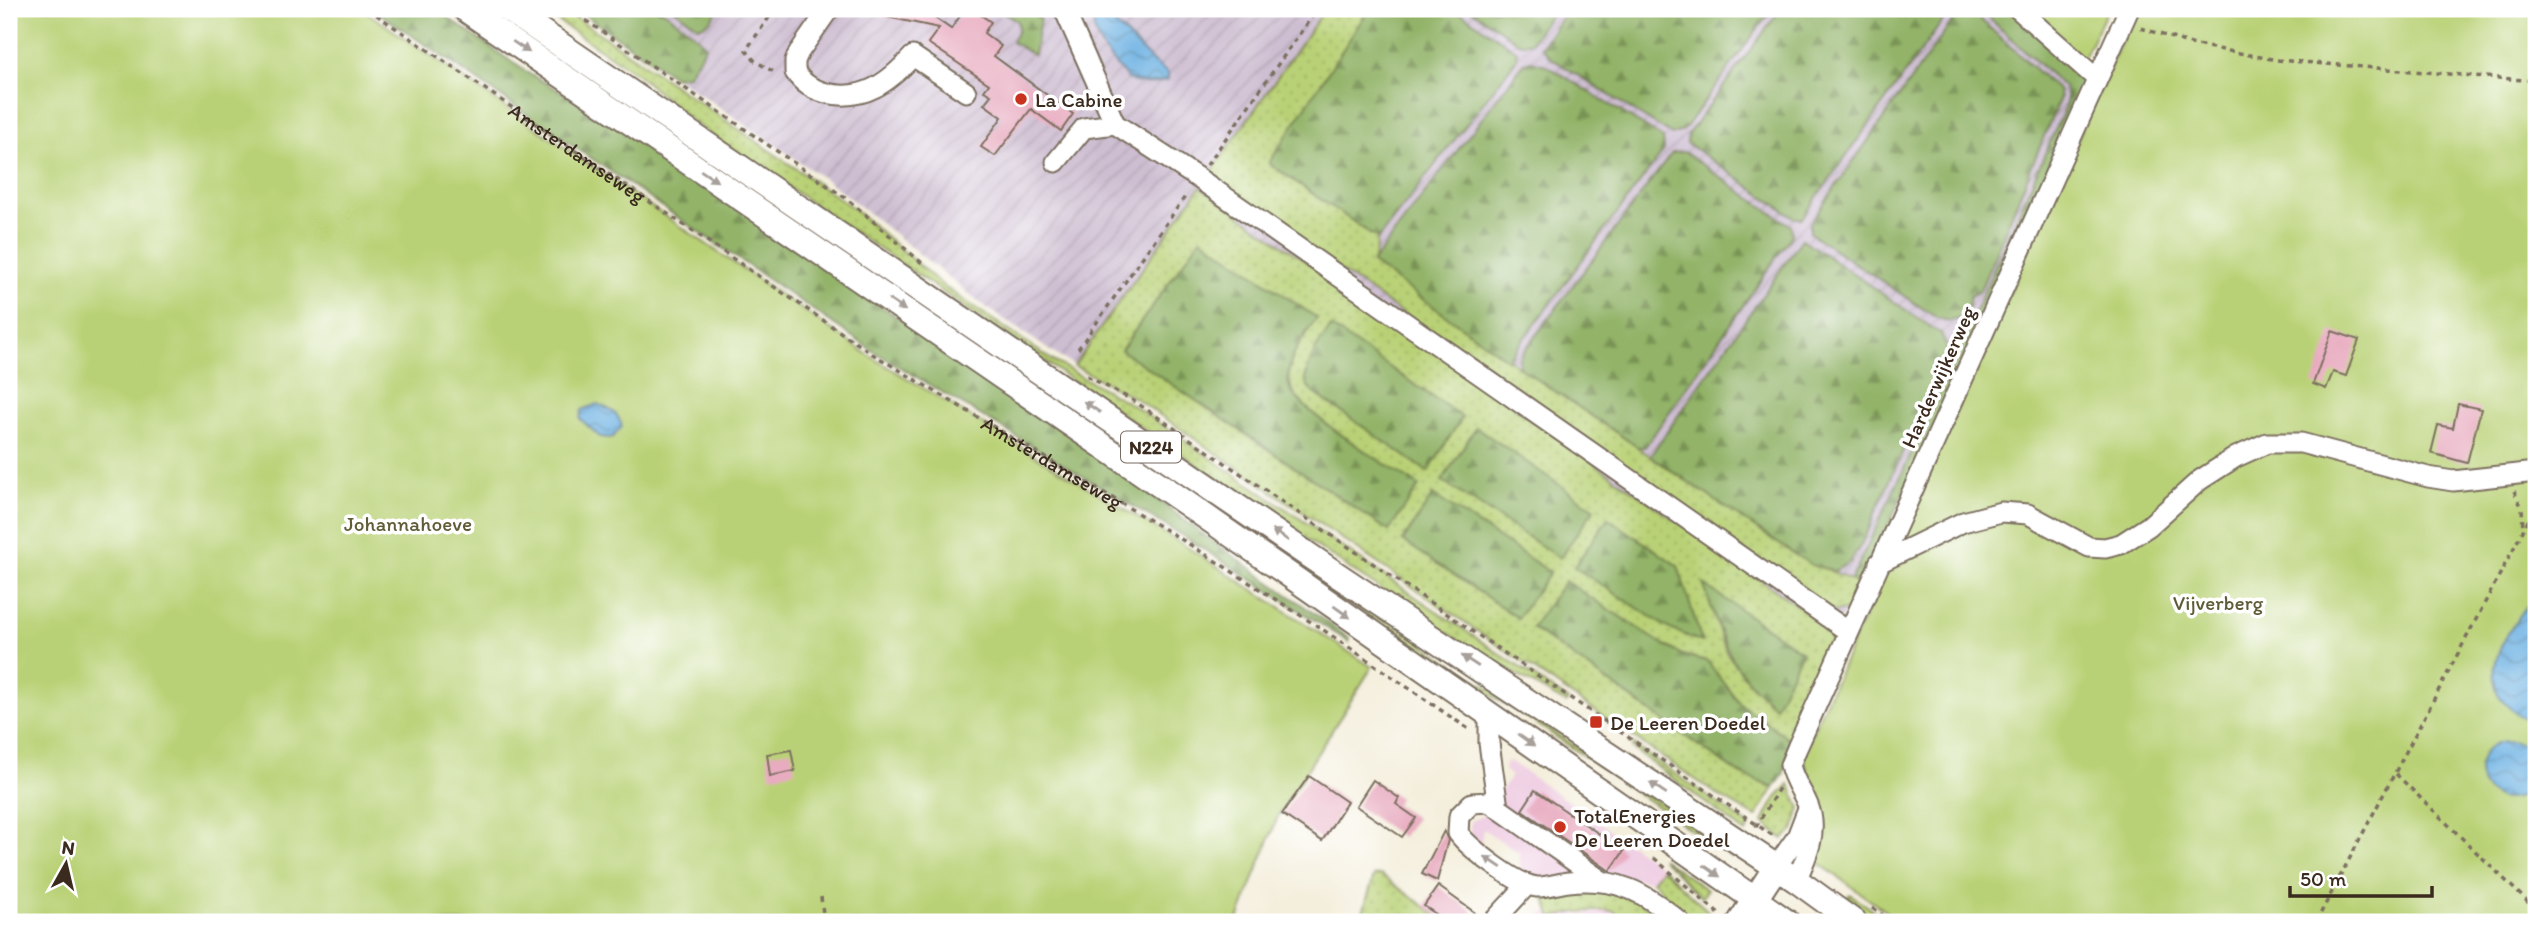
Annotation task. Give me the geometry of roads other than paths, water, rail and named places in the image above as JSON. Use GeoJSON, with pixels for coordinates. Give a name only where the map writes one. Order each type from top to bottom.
{"type":"FeatureCollection","features":[{"type":"Feature","properties":{"kind":"main road","name":"Amsterdamseweg"},"geometry":{"type":"LineString","coordinates":[[465,9],[1489,714],[1754,899],[1779,920]]}},
{"type":"Feature","properties":{"kind":"main road","name":"N224"},"geometry":{"type":"LineString","coordinates":[[508,9],[1336,574],[1854,922]]}},
{"type":"Feature","properties":{"kind":"main road"},"geometry":{"type":"LineString","coordinates":[[1740,922],[1754,899],[1786,874]]}},
{"type":"Feature","properties":{"kind":"main road"},"geometry":{"type":"LineString","coordinates":[[1779,920],[1786,874]]}},
{"type":"Feature","properties":{"kind":"street"},"geometry":{"type":"LineString","coordinates":[[830,9],[795,61],[795,72],[812,88],[855,96],[884,84],[913,56],[966,92]]}},
{"type":"Feature","properties":{"kind":"street"},"geometry":{"type":"LineString","coordinates":[[1064,9],[1115,124],[1198,178],[1849,632]]}},
{"type":"Feature","properties":{"kind":"street"},"geometry":{"type":"LineString","coordinates":[[2018,9],[2097,79]]}},
{"type":"Feature","properties":{"kind":"street","name":"Harderwijkerweg"},"geometry":{"type":"LineString","coordinates":[[1808,806],[1790,765],[2126,15]]}},
{"type":"Feature","properties":{"kind":"street"},"geometry":{"type":"LineString","coordinates":[[1056,162],[1084,128],[1098,124],[1115,124]]}},
{"type":"Feature","properties":{"kind":"street"},"geometry":{"type":"LineString","coordinates":[[1880,563],[1963,522],[2001,512],[2028,514],[2090,547],[2105,548],[2121,544],[2149,526],[2200,480],[2236,457],[2276,442],[2301,443],[2428,477],[2453,481],[2536,472]]}},
{"type":"Feature","properties":{"kind":"street"},"geometry":{"type":"LineString","coordinates":[[1489,714],[1489,743],[1499,808]]}},
{"type":"Feature","properties":{"kind":"street"},"geometry":{"type":"LineString","coordinates":[[1603,882],[1489,802],[1472,803],[1459,816],[1458,833],[1467,845],[1527,885],[1603,882],[1623,886],[1651,898],[1680,922]]}},
{"type":"Feature","properties":{"kind":"street"},"geometry":{"type":"LineString","coordinates":[[1786,874],[1806,859],[1812,832],[1808,806]]}},
{"type":"Feature","properties":{"kind":"street"},"geometry":{"type":"LineString","coordinates":[[1786,874],[1791,847],[1808,806]]}},
{"type":"Feature","properties":{"kind":"street"},"geometry":{"type":"LineString","coordinates":[[1493,922],[1527,885]]}},
{"type":"Feature","properties":{"kind":"water"},"geometry":{"type":"Polygon","coordinates":[[[1098,13],[1109,19],[1166,72],[1168,79],[1148,84],[1128,79],[1097,39],[1094,21],[1098,13]]]}},
{"type":"Feature","properties":{"kind":"water"},"geometry":{"type":"Polygon","coordinates":[[[597,404],[613,412],[621,422],[622,427],[612,438],[600,437],[580,419],[582,410],[597,404]]]}},
{"type":"Feature","properties":{"kind":"water"},"geometry":{"type":"Polygon","coordinates":[[[2536,595],[2536,723],[2514,711],[2500,697],[2494,682],[2495,665],[2501,647],[2536,595]]]}},
{"type":"Feature","properties":{"kind":"water"},"geometry":{"type":"Polygon","coordinates":[[[2502,741],[2514,741],[2529,749],[2537,764],[2537,776],[2529,791],[2514,799],[2502,799],[2487,791],[2479,776],[2479,764],[2487,749],[2502,741]]]}},
{"type":"Feature","properties":{"kind":"place","name":"La Cabine"},"geometry":{"type":"Point","coordinates":[1021,99]}},
{"type":"Feature","properties":{"kind":"place","name":"De Leeren Doedel"},"geometry":{"type":"Point","coordinates":[1596,722]}},
{"type":"Feature","properties":{"kind":"place","name":"TotalEnergies De Leeren Doedel"},"geometry":{"type":"Point","coordinates":[1560,827]}},
{"type":"Feature","properties":{"kind":"park label","name":"Johannahoeve"},"geometry":{"type":"Point","coordinates":[408,523]}},
{"type":"Feature","properties":{"kind":"park label","name":"Vijverberg"},"geometry":{"type":"Point","coordinates":[2218,602]}}]}
